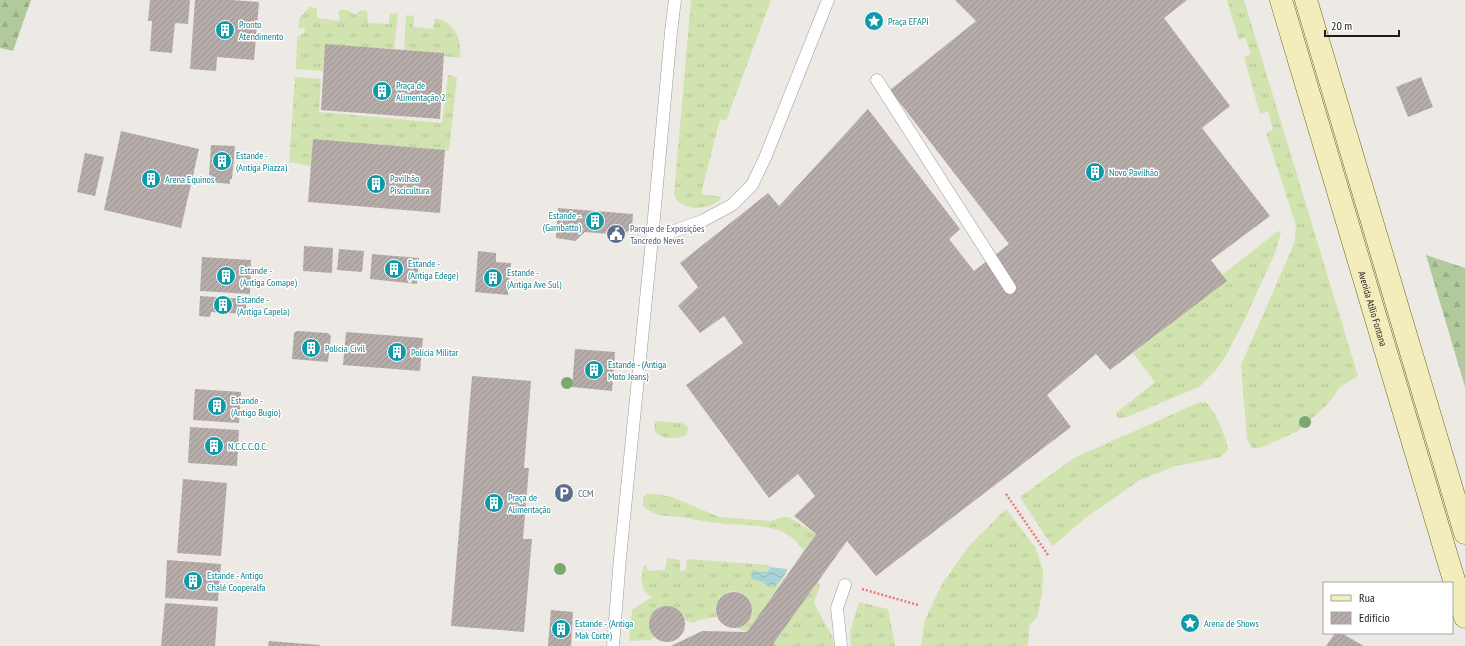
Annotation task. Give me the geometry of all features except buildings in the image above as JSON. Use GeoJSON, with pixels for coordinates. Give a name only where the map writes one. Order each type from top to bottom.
{"type":"FeatureCollection","features":[{"type":"Feature","properties":{"kind":"main road","name":"Avenida Atílio Fontana"},"geometry":{"type":"LineString","coordinates":[[1281,0],[1465,617]]}},
{"type":"Feature","properties":{"kind":"main road"},"geometry":{"type":"LineString","coordinates":[[1306,0],[1465,533]]}},
{"type":"Feature","properties":{"kind":"lane"},"geometry":{"type":"LineString","coordinates":[[613,646],[620,558],[675,0]]}},
{"type":"Feature","properties":{"kind":"lane"},"geometry":{"type":"LineString","coordinates":[[652,239],[702,221],[732,205],[752,185],[765,158],[828,0]]}},
{"type":"Feature","properties":{"kind":"lane"},"geometry":{"type":"LineString","coordinates":[[877,80],[1010,288]]}},
{"type":"Feature","properties":{"kind":"lane"},"geometry":{"type":"LineString","coordinates":[[841,646],[837,608],[845,585]]}},
{"type":"Feature","properties":{"kind":"path"},"geometry":{"type":"LineString","coordinates":[[1006,494],[1048,554]]}},
{"type":"Feature","properties":{"kind":"path"},"geometry":{"type":"LineString","coordinates":[[845,585],[918,605]]}},
{"type":"Feature","properties":{"kind":"green space"},"geometry":{"type":"Polygon","coordinates":[[[0,0],[31,0],[13,51],[0,48],[0,0]]]}},
{"type":"Feature","properties":{"kind":"green space"},"geometry":{"type":"Polygon","coordinates":[[[691,0],[771,0],[726,121],[720,119],[701,194],[722,197],[710,206],[698,208],[686,206],[677,199],[674,194],[691,0]]]}},
{"type":"Feature","properties":{"kind":"green space"},"geometry":{"type":"Polygon","coordinates":[[[1227,0],[1244,0],[1358,376],[1340,387],[1328,404],[1298,431],[1260,448],[1252,448],[1247,439],[1241,365],[1294,244],[1296,225],[1266,133],[1273,130],[1268,111],[1260,114],[1244,57],[1251,54],[1245,37],[1239,40],[1227,0]]]}},
{"type":"Feature","properties":{"kind":"green space"},"geometry":{"type":"Polygon","coordinates":[[[309,7],[317,8],[317,18],[339,21],[340,18],[338,12],[340,10],[348,10],[355,15],[361,10],[367,11],[368,23],[389,24],[390,13],[398,14],[394,49],[325,45],[323,71],[296,69],[297,37],[304,33],[305,30],[304,27],[299,29],[299,19],[309,7]]]}},
{"type":"Feature","properties":{"kind":"green space"},"geometry":{"type":"Polygon","coordinates":[[[406,15],[414,16],[413,27],[433,29],[435,18],[448,23],[456,32],[460,44],[460,58],[444,56],[444,53],[404,50],[406,15]]]}},
{"type":"Feature","properties":{"kind":"green space"},"geometry":{"type":"Polygon","coordinates":[[[448,75],[457,77],[449,151],[313,139],[311,166],[289,162],[295,77],[321,79],[319,112],[442,123],[448,75]]]}},
{"type":"Feature","properties":{"kind":"green space"},"geometry":{"type":"Polygon","coordinates":[[[1278,231],[1281,232],[1275,253],[1244,321],[1217,369],[1199,387],[1124,418],[1117,418],[1116,413],[1155,382],[1133,353],[1226,281],[1222,275],[1278,231]]]}},
{"type":"Feature","properties":{"kind":"green space"},"geometry":{"type":"Polygon","coordinates":[[[1426,255],[1465,268],[1465,387],[1426,255]]]}},
{"type":"Feature","properties":{"kind":"green space"},"geometry":{"type":"Polygon","coordinates":[[[1200,402],[1207,403],[1217,419],[1222,431],[1228,449],[1221,457],[1175,466],[1140,480],[1085,518],[1053,546],[1051,544],[1020,497],[1074,458],[1200,402]]]}},
{"type":"Feature","properties":{"kind":"green space"},"geometry":{"type":"Polygon","coordinates":[[[655,422],[682,423],[688,427],[687,434],[674,438],[660,436],[654,430],[655,422]]]}},
{"type":"Feature","properties":{"kind":"green space"},"geometry":{"type":"Polygon","coordinates":[[[647,494],[672,497],[719,517],[770,521],[783,517],[789,517],[816,534],[804,550],[793,538],[774,529],[656,514],[643,506],[643,497],[647,494]]]}},
{"type":"Feature","properties":{"kind":"green space"},"geometry":{"type":"Polygon","coordinates":[[[1006,509],[1035,547],[1043,570],[1042,595],[1037,617],[1029,626],[1028,646],[921,646],[925,620],[942,584],[969,546],[1006,509]]]}},
{"type":"Feature","properties":{"kind":"green space"},"geometry":{"type":"Polygon","coordinates":[[[667,558],[680,560],[680,571],[686,570],[687,559],[769,565],[770,567],[767,571],[762,572],[752,579],[763,581],[765,585],[780,581],[783,577],[784,578],[747,632],[737,628],[750,619],[752,614],[752,605],[748,598],[742,593],[735,592],[728,593],[721,597],[717,605],[716,617],[699,620],[693,623],[685,620],[680,612],[673,607],[665,606],[653,613],[650,620],[650,628],[654,637],[650,640],[629,641],[632,610],[652,597],[643,588],[643,567],[646,565],[648,571],[665,570],[667,558]]]}},
{"type":"Feature","properties":{"kind":"green space"},"geometry":{"type":"Polygon","coordinates":[[[818,581],[820,586],[814,603],[832,636],[834,646],[776,646],[773,644],[818,581]]]}},
{"type":"Feature","properties":{"kind":"green space"},"geometry":{"type":"Polygon","coordinates":[[[859,602],[888,609],[895,646],[851,646],[850,632],[859,602]]]}},
{"type":"Feature","properties":{"kind":"water"},"geometry":{"type":"Polygon","coordinates":[[[770,567],[787,569],[784,576],[777,584],[768,586],[761,581],[751,579],[752,570],[762,572],[768,571],[770,567]]]}},
{"type":"Feature","properties":{"kind":"place","name":"Praça EFAPI"},"geometry":{"type":"Point","coordinates":[874,21]}},
{"type":"Feature","properties":{"kind":"place","name":"Pronto Atendimento"},"geometry":{"type":"Point","coordinates":[225,30]}},
{"type":"Feature","properties":{"kind":"place","name":"Praça de Alimentação 2"},"geometry":{"type":"Point","coordinates":[382,91]}},
{"type":"Feature","properties":{"kind":"place","name":"Estande - (Antiga Piazza)"},"geometry":{"type":"Point","coordinates":[222,161]}},
{"type":"Feature","properties":{"kind":"place","name":"Novo Pavilhão"},"geometry":{"type":"Point","coordinates":[1095,172]}},
{"type":"Feature","properties":{"kind":"place","name":"Arena Equinos"},"geometry":{"type":"Point","coordinates":[151,179]}},
{"type":"Feature","properties":{"kind":"place","name":"Pavilhão Piscicultura"},"geometry":{"type":"Point","coordinates":[376,184]}},
{"type":"Feature","properties":{"kind":"place","name":"Estande - (Gambatto)"},"geometry":{"type":"Point","coordinates":[595,221]}},
{"type":"Feature","properties":{"kind":"place","name":"Parque de Exposições Tancredo Neves"},"geometry":{"type":"Point","coordinates":[616,234]}},
{"type":"Feature","properties":{"kind":"place","name":"Estande - (Antiga Edege)"},"geometry":{"type":"Point","coordinates":[394,269]}},
{"type":"Feature","properties":{"kind":"place","name":"Estande - (Antiga Comape)"},"geometry":{"type":"Point","coordinates":[226,276]}},
{"type":"Feature","properties":{"kind":"place","name":"Estande - (Antiga Ave Sul)"},"geometry":{"type":"Point","coordinates":[493,278]}},
{"type":"Feature","properties":{"kind":"place","name":"Estande - (Antiga Capela)"},"geometry":{"type":"Point","coordinates":[223,305]}},
{"type":"Feature","properties":{"kind":"place","name":"Polícia Civil"},"geometry":{"type":"Point","coordinates":[311,348]}},
{"type":"Feature","properties":{"kind":"place","name":"Polícia Militar"},"geometry":{"type":"Point","coordinates":[397,352]}},
{"type":"Feature","properties":{"kind":"place","name":"Estande - (Antiga Moto Jeans)"},"geometry":{"type":"Point","coordinates":[594,370]}},
{"type":"Feature","properties":{"kind":"place","name":"Estande - (Antigo Bugio)"},"geometry":{"type":"Point","coordinates":[217,406]}},
{"type":"Feature","properties":{"kind":"place","name":"N.C.C.C.O.C."},"geometry":{"type":"Point","coordinates":[214,446]}},
{"type":"Feature","properties":{"kind":"place","name":"CCM"},"geometry":{"type":"Point","coordinates":[564,493]}},
{"type":"Feature","properties":{"kind":"place","name":"Praça de Alimentação"},"geometry":{"type":"Point","coordinates":[494,503]}},
{"type":"Feature","properties":{"kind":"place","name":"Estande - Antigo Chalé Cooperalfa"},"geometry":{"type":"Point","coordinates":[193,581]}},
{"type":"Feature","properties":{"kind":"place","name":"Arena de Shows"},"geometry":{"type":"Point","coordinates":[1190,623]}},
{"type":"Feature","properties":{"kind":"place","name":"Estande - (Antiga Mak Corte)"},"geometry":{"type":"Point","coordinates":[561,629]}}]}
